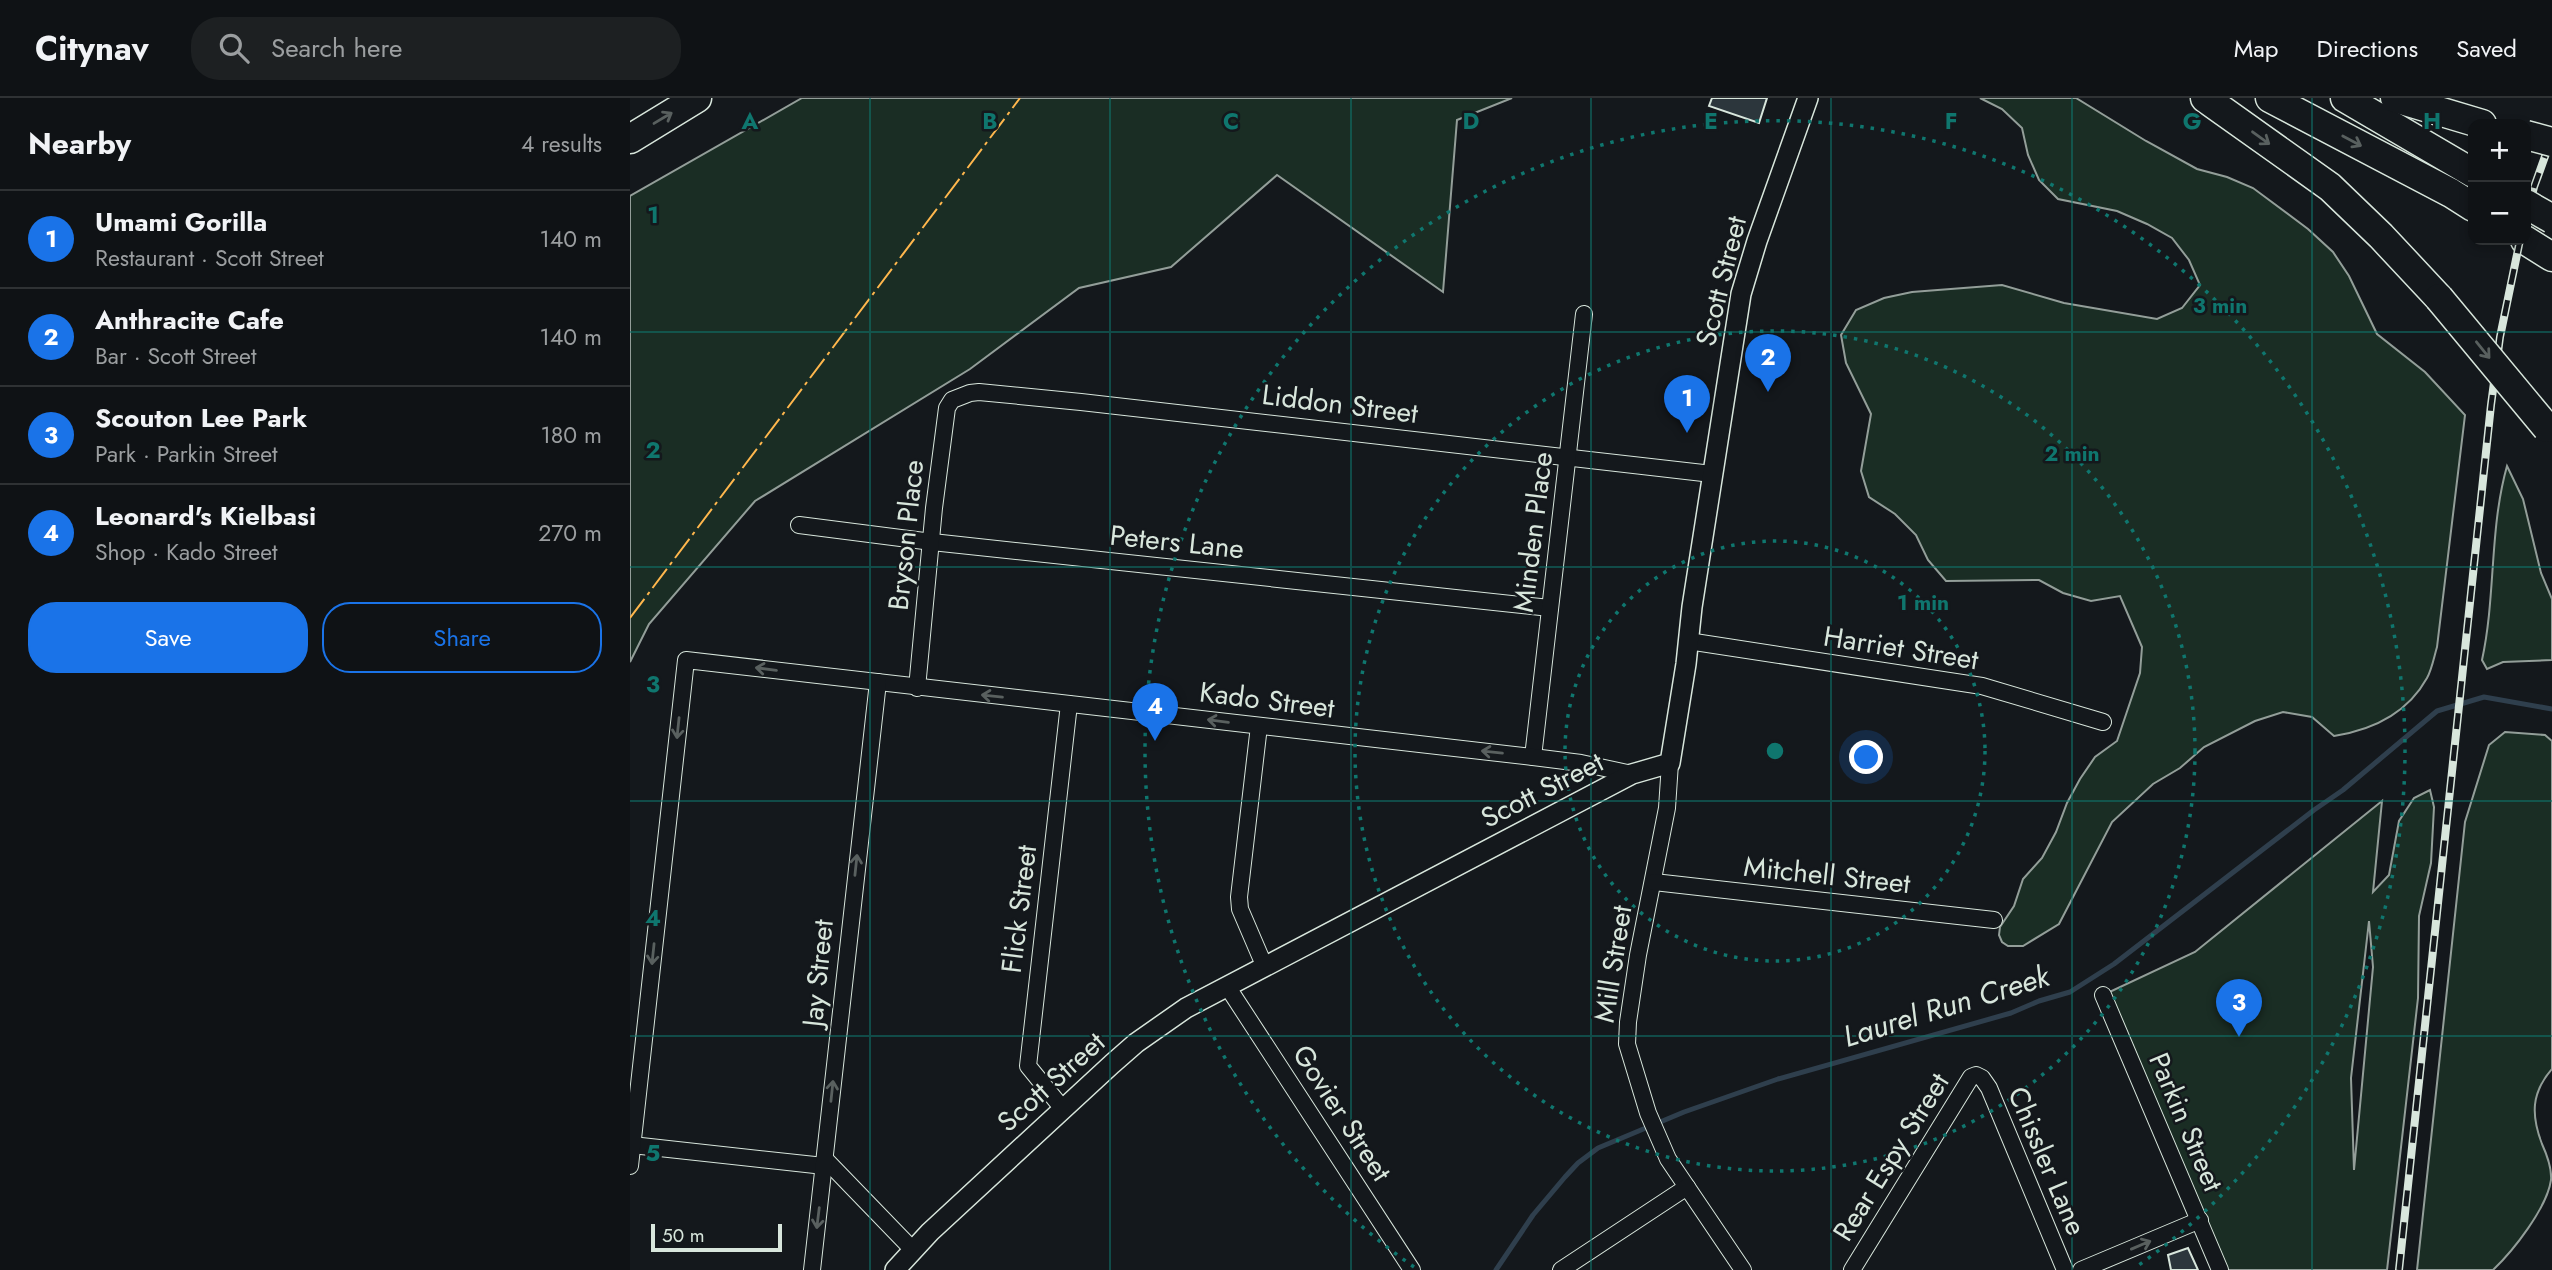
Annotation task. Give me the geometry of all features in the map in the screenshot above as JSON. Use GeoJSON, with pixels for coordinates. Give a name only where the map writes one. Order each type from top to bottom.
{"type":"FeatureCollection","features":[{"type":"Feature","properties":{"kind":"highway"},"geometry":{"type":"LineString","coordinates":[[630,139],[697,98]]}},
{"type":"Feature","properties":{"kind":"highway"},"geometry":{"type":"LineString","coordinates":[[2205,98],[2330,187],[2381,236],[2439,298],[2549,432]]}},
{"type":"Feature","properties":{"kind":"highway"},"geometry":{"type":"LineString","coordinates":[[2270,98],[2462,200]]}},
{"type":"Feature","properties":{"kind":"highway"},"geometry":{"type":"LineString","coordinates":[[2345,98],[2468,170]]}},
{"type":"Feature","properties":{"kind":"highway"},"geometry":{"type":"LineString","coordinates":[[2395,98],[2468,120]]}},
{"type":"Feature","properties":{"kind":"highway"},"geometry":{"type":"LineString","coordinates":[[2531,136],[2552,142]]}},
{"type":"Feature","properties":{"kind":"highway"},"geometry":{"type":"LineString","coordinates":[[2531,207],[2552,219]]}},
{"type":"Feature","properties":{"kind":"highway"},"geometry":{"type":"LineString","coordinates":[[2531,244],[2552,257]]}},
{"type":"Feature","properties":{"kind":"street","name":"Scott Street"},"geometry":{"type":"LineString","coordinates":[[895,1270],[913,1250],[1136,1043],[1186,1008],[1632,774],[1670,763],[1741,294],[1808,98]]}},
{"type":"Feature","properties":{"kind":"street","name":"Minden Place"},"geometry":{"type":"LineString","coordinates":[[1533,757],[1584,314]]}},
{"type":"Feature","properties":{"kind":"street","name":"Liddon Street"},"geometry":{"type":"LineString","coordinates":[[962,395],[979,393],[1081,402],[1712,474]]}},
{"type":"Feature","properties":{"kind":"street","name":"Bryson Place"},"geometry":{"type":"LineString","coordinates":[[918,688],[947,408],[952,400],[962,395]]}},
{"type":"Feature","properties":{"kind":"street","name":"Peters Lane"},"geometry":{"type":"LineString","coordinates":[[799,525],[1550,608]]}},
{"type":"Feature","properties":{"kind":"street","name":"Harriet Street"},"geometry":{"type":"LineString","coordinates":[[1688,641],[1982,686],[2103,722]]}},
{"type":"Feature","properties":{"kind":"street","name":"Kado Street"},"geometry":{"type":"LineString","coordinates":[[632,1145],[686,660],[1533,757],[1581,763],[1632,774]]}},
{"type":"Feature","properties":{"kind":"street","name":"Jay Street"},"geometry":{"type":"LineString","coordinates":[[813,1270],[878,682]]}},
{"type":"Feature","properties":{"kind":"street","name":"Flick Street"},"geometry":{"type":"LineString","coordinates":[[1063,1109],[1028,1066],[1069,704]]}},
{"type":"Feature","properties":{"kind":"street"},"geometry":{"type":"LineString","coordinates":[[1259,726],[1239,897],[1243,919],[1265,965]]}},
{"type":"Feature","properties":{"kind":"street","name":"Mill Street"},"geometry":{"type":"LineString","coordinates":[[1670,763],[1668,808],[1628,1021],[1627,1044],[1648,1113],[1668,1159],[1742,1270]]}},
{"type":"Feature","properties":{"kind":"street","name":"Mitchell Street"},"geometry":{"type":"LineString","coordinates":[[1654,882],[1994,920]]}},
{"type":"Feature","properties":{"kind":"street","name":"Govier Street"},"geometry":{"type":"LineString","coordinates":[[1227,986],[1412,1270]]}},
{"type":"Feature","properties":{"kind":"street","name":"Parkin Street"},"geometry":{"type":"LineString","coordinates":[[2104,995],[2220,1270]]}},
{"type":"Feature","properties":{"kind":"street","name":"Rear Espy Street"},"geometry":{"type":"LineString","coordinates":[[1852,1270],[1943,1120],[1971,1077],[1976,1075]]}},
{"type":"Feature","properties":{"kind":"street","name":"Chissler Lane"},"geometry":{"type":"LineString","coordinates":[[1976,1075],[1982,1078],[1989,1088],[2065,1270]]}},
{"type":"Feature","properties":{"kind":"street"},"geometry":{"type":"LineString","coordinates":[[630,1166],[632,1145],[825,1162],[913,1250]]}},
{"type":"Feature","properties":{"kind":"street"},"geometry":{"type":"LineString","coordinates":[[1561,1270],[1686,1187]]}},
{"type":"Feature","properties":{"kind":"street"},"geometry":{"type":"LineString","coordinates":[[2081,1270],[2200,1220]]}},
{"type":"Feature","properties":{"kind":"green space"},"geometry":{"type":"Polygon","coordinates":[[[802,98],[1512,98],[1457,120],[1443,292],[1277,175],[1171,267],[1079,288],[970,369],[755,501],[649,624],[630,662],[630,196],[802,98]]]}},
{"type":"Feature","properties":{"kind":"green space"},"geometry":{"type":"Polygon","coordinates":[[[1980,98],[2076,98],[2197,169],[2253,188],[2308,229],[2333,252],[2349,276],[2377,334],[2425,372],[2465,415],[2437,647],[2429,674],[2419,691],[2399,711],[2375,725],[2348,733],[2334,736],[2312,717],[2283,712],[2255,721],[2204,747],[2180,768],[2153,784],[2112,822],[2059,924],[2023,946],[2008,946],[2002,942],[2000,927],[2014,906],[2023,879],[2042,858],[2080,779],[2095,757],[2117,741],[2140,673],[2142,647],[2120,596],[2091,601],[2063,593],[2039,580],[1946,581],[1928,560],[1916,535],[1895,514],[1869,497],[1861,471],[1871,414],[1846,363],[1841,335],[1856,310],[1884,298],[1912,292],[2002,285],[2064,303],[2157,319],[2182,308],[2200,285],[2189,260],[2172,238],[2117,211],[2058,199],[2039,180],[2028,155],[2022,128],[2002,109],[1980,98]]]}},
{"type":"Feature","properties":{"kind":"green space"},"geometry":{"type":"Polygon","coordinates":[[[2507,466],[2523,499],[2541,573],[2552,599],[2552,660],[2503,662],[2487,669],[2482,660],[2497,514],[2507,466]]]}},
{"type":"Feature","properties":{"kind":"green space"},"geometry":{"type":"Polygon","coordinates":[[[2505,732],[2545,735],[2552,741],[2552,1069],[2540,1087],[2535,1105],[2538,1133],[2550,1166],[2551,1180],[2536,1216],[2519,1241],[2493,1270],[2417,1270],[2465,822],[2489,745],[2505,732]]]}},
{"type":"Feature","properties":{"kind":"green space"},"geometry":{"type":"Polygon","coordinates":[[[2430,790],[2434,807],[2431,863],[2419,916],[2418,998],[2387,1270],[2226,1270],[2103,995],[2195,952],[2382,801],[2373,892],[2389,875],[2399,821],[2414,798],[2430,790]],[[2369,921],[2351,1078],[2354,1170],[2373,967],[2369,921]]]}},
{"type":"Feature","properties":{"kind":"building"},"geometry":{"type":"Polygon","coordinates":[[[1712,98],[1767,98],[1759,123],[1709,106],[1712,98]]]}},
{"type":"Feature","properties":{"kind":"building"},"geometry":{"type":"Polygon","coordinates":[[[2188,1248],[2198,1270],[2171,1270],[2168,1255],[2188,1248]]]}},
{"type":"Feature","properties":{"kind":"waterway","name":"Laurel Run Creek"},"geometry":{"type":"LineString","coordinates":[[1496,1270],[1533,1215],[1578,1163],[1598,1148],[1684,1112],[1778,1079],[2011,1013],[2070,992],[2114,964],[2343,790],[2437,711],[2484,697],[2552,709]]}},
{"type":"Feature","properties":{"kind":"railway"},"geometry":{"type":"LineString","coordinates":[[2531,199],[2552,137]]}},
{"type":"Feature","properties":{"kind":"railway"},"geometry":{"type":"LineString","coordinates":[[2399,1270],[2491,405],[2500,337],[2519,245]]}},
{"type":"Feature","properties":{"kind":"power"},"geometry":{"type":"LineString","coordinates":[[630,618],[1020,98]]}},
{"type":"Feature","properties":{"kind":"place","name":"Anthracite Cafe"},"geometry":{"type":"Point","coordinates":[1768,392]}},
{"type":"Feature","properties":{"kind":"place","name":"Umami Gorilla"},"geometry":{"type":"Point","coordinates":[1687,433]}},
{"type":"Feature","properties":{"kind":"place","name":"Leonard's Kielbasi"},"geometry":{"type":"Point","coordinates":[1155,741]}},
{"type":"Feature","properties":{"kind":"place","name":"Scouton Lee Park"},"geometry":{"type":"Point","coordinates":[2239,1037]}}]}
